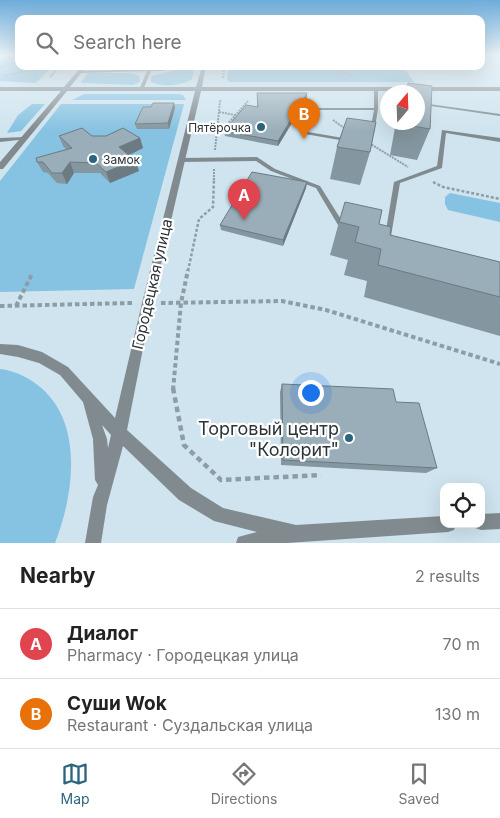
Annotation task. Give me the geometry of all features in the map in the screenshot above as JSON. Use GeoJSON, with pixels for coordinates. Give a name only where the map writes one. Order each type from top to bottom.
{"type":"FeatureCollection","features":[{"type":"Feature","properties":{"kind":"street"},"geometry":{"type":"LineString","coordinates":[[0,167],[74,80]]}},
{"type":"Feature","properties":{"kind":"street","name":"Городецкая улица"},"geometry":{"type":"LineString","coordinates":[[101,502],[119,433],[147,303],[200,80]]}},
{"type":"Feature","properties":{"kind":"street"},"geometry":{"type":"LineString","coordinates":[[0,89],[500,89]]}},
{"type":"Feature","properties":{"kind":"street"},"geometry":{"type":"LineString","coordinates":[[0,349],[18,350],[42,358],[64,371],[119,433],[185,494],[220,515],[296,533]]}},
{"type":"Feature","properties":{"kind":"street"},"geometry":{"type":"LineString","coordinates":[[81,389],[93,411],[100,439],[103,470],[101,502],[93,543]]}},
{"type":"Feature","properties":{"kind":"street"},"geometry":{"type":"LineString","coordinates":[[485,522],[500,521]]}},
{"type":"Feature","properties":{"kind":"street"},"geometry":{"type":"LineString","coordinates":[[244,543],[296,533],[440,524]]}},
{"type":"Feature","properties":{"kind":"lane"},"geometry":{"type":"LineString","coordinates":[[141,90],[145,80]]}},
{"type":"Feature","properties":{"kind":"lane"},"geometry":{"type":"LineString","coordinates":[[370,144],[376,109],[376,89]]}},
{"type":"Feature","properties":{"kind":"lane"},"geometry":{"type":"LineString","coordinates":[[431,105],[500,115]]}},
{"type":"Feature","properties":{"kind":"lane"},"geometry":{"type":"LineString","coordinates":[[351,141],[305,133],[317,109],[376,109]]}},
{"type":"Feature","properties":{"kind":"lane"},"geometry":{"type":"LineString","coordinates":[[378,233],[390,238],[397,182],[440,167],[444,131],[500,140]]}},
{"type":"Feature","properties":{"kind":"lane"},"geometry":{"type":"LineString","coordinates":[[0,140],[25,138]]}},
{"type":"Feature","properties":{"kind":"lane"},"geometry":{"type":"LineString","coordinates":[[181,160],[257,159],[273,170],[318,187],[340,223],[359,228]]}},
{"type":"Feature","properties":{"kind":"path"},"geometry":{"type":"LineString","coordinates":[[220,101],[214,159],[213,207],[199,218],[181,303],[173,387],[184,445],[221,480],[321,475]]}},
{"type":"Feature","properties":{"kind":"path"},"geometry":{"type":"LineString","coordinates":[[216,136],[248,101]]}},
{"type":"Feature","properties":{"kind":"path"},"geometry":{"type":"LineString","coordinates":[[219,112],[236,115]]}},
{"type":"Feature","properties":{"kind":"path"},"geometry":{"type":"LineString","coordinates":[[305,133],[344,122]]}},
{"type":"Feature","properties":{"kind":"path"},"geometry":{"type":"LineString","coordinates":[[370,144],[443,187],[500,199]]}},
{"type":"Feature","properties":{"kind":"path"},"geometry":{"type":"LineString","coordinates":[[16,306],[32,274]]}},
{"type":"Feature","properties":{"kind":"path"},"geometry":{"type":"LineString","coordinates":[[0,306],[282,301],[326,310],[500,364]]}},
{"type":"Feature","properties":{"kind":"shaded area"},"geometry":{"type":"Polygon","coordinates":[[[0,80],[39,80],[36,83],[0,80]]]}},
{"type":"Feature","properties":{"kind":"shaded area"},"geometry":{"type":"Polygon","coordinates":[[[82,80],[140,80],[140,82],[133,85],[81,82],[82,80]]]}},
{"type":"Feature","properties":{"kind":"shaded area"},"geometry":{"type":"Polygon","coordinates":[[[151,80],[189,80],[172,85],[160,85],[151,80]]]}},
{"type":"Feature","properties":{"kind":"shaded area"},"geometry":{"type":"Polygon","coordinates":[[[228,80],[413,80],[414,82],[229,82],[228,80]]]}},
{"type":"Feature","properties":{"kind":"shaded area"},"geometry":{"type":"Polygon","coordinates":[[[84,94],[178,94],[183,95],[186,100],[72,100],[84,94]]]}},
{"type":"Feature","properties":{"kind":"shaded area"},"geometry":{"type":"Polygon","coordinates":[[[32,104],[45,104],[21,131],[7,133],[18,115],[32,104]]]}},
{"type":"Feature","properties":{"kind":"shaded area"},"geometry":{"type":"Polygon","coordinates":[[[61,104],[184,104],[134,289],[0,292],[0,181],[61,104]]]}},
{"type":"Feature","properties":{"kind":"shaded area"},"geometry":{"type":"Polygon","coordinates":[[[450,193],[500,203],[500,222],[448,210],[445,204],[445,197],[450,193]]]}},
{"type":"Feature","properties":{"kind":"shaded area"},"geometry":{"type":"Polygon","coordinates":[[[0,369],[25,377],[49,396],[61,413],[68,434],[71,456],[70,478],[62,523],[55,543],[0,543],[0,369]]]}},
{"type":"Feature","properties":{"kind":"building"},"geometry":{"type":"Polygon","coordinates":[[[408,83],[424,85],[408,85],[408,83]]]}},
{"type":"Feature","properties":{"kind":"building"},"geometry":{"type":"Polygon","coordinates":[[[425,85],[432,86],[430,129],[425,128],[425,85]]]}},
{"type":"Feature","properties":{"kind":"building"},"geometry":{"type":"Polygon","coordinates":[[[257,93],[307,93],[278,141],[224,131],[246,105],[258,107],[257,93]]]}},
{"type":"Feature","properties":{"kind":"building"},"geometry":{"type":"Polygon","coordinates":[[[153,103],[174,103],[168,123],[135,124],[143,107],[151,107],[153,103]]]}},
{"type":"Feature","properties":{"kind":"building"},"geometry":{"type":"Polygon","coordinates":[[[347,118],[376,122],[370,152],[337,147],[347,118]]]}},
{"type":"Feature","properties":{"kind":"building"},"geometry":{"type":"Polygon","coordinates":[[[82,128],[92,136],[106,136],[123,128],[140,138],[119,147],[135,160],[106,172],[96,163],[70,162],[62,173],[52,173],[43,162],[37,162],[36,158],[72,148],[59,136],[82,128]]]}},
{"type":"Feature","properties":{"kind":"building"},"geometry":{"type":"Polygon","coordinates":[[[252,172],[307,182],[283,240],[220,225],[252,172]]]}},
{"type":"Feature","properties":{"kind":"building"},"geometry":{"type":"Polygon","coordinates":[[[345,202],[382,210],[379,224],[391,227],[390,235],[500,262],[500,297],[378,265],[381,249],[355,242],[359,227],[339,222],[345,202]]]}},
{"type":"Feature","properties":{"kind":"building","name":"Торговый центр \"Колорит\""},"geometry":{"type":"Polygon","coordinates":[[[282,384],[393,389],[396,402],[419,403],[437,468],[283,460],[282,384]]]}},
{"type":"Feature","properties":{"kind":"place","name":"Пятёрочка"},"geometry":{"type":"Point","coordinates":[261,127]}},
{"type":"Feature","properties":{"kind":"place","name":"Суши Wok"},"geometry":{"type":"Point","coordinates":[304,139]}},
{"type":"Feature","properties":{"kind":"place","name":"Замок"},"geometry":{"type":"Point","coordinates":[93,159]}},
{"type":"Feature","properties":{"kind":"place","name":"Диалог"},"geometry":{"type":"Point","coordinates":[244,220]}},
{"type":"Feature","properties":{"kind":"place","name":"Торговый центр \"Колорит\""},"geometry":{"type":"Point","coordinates":[349,438]}}]}
